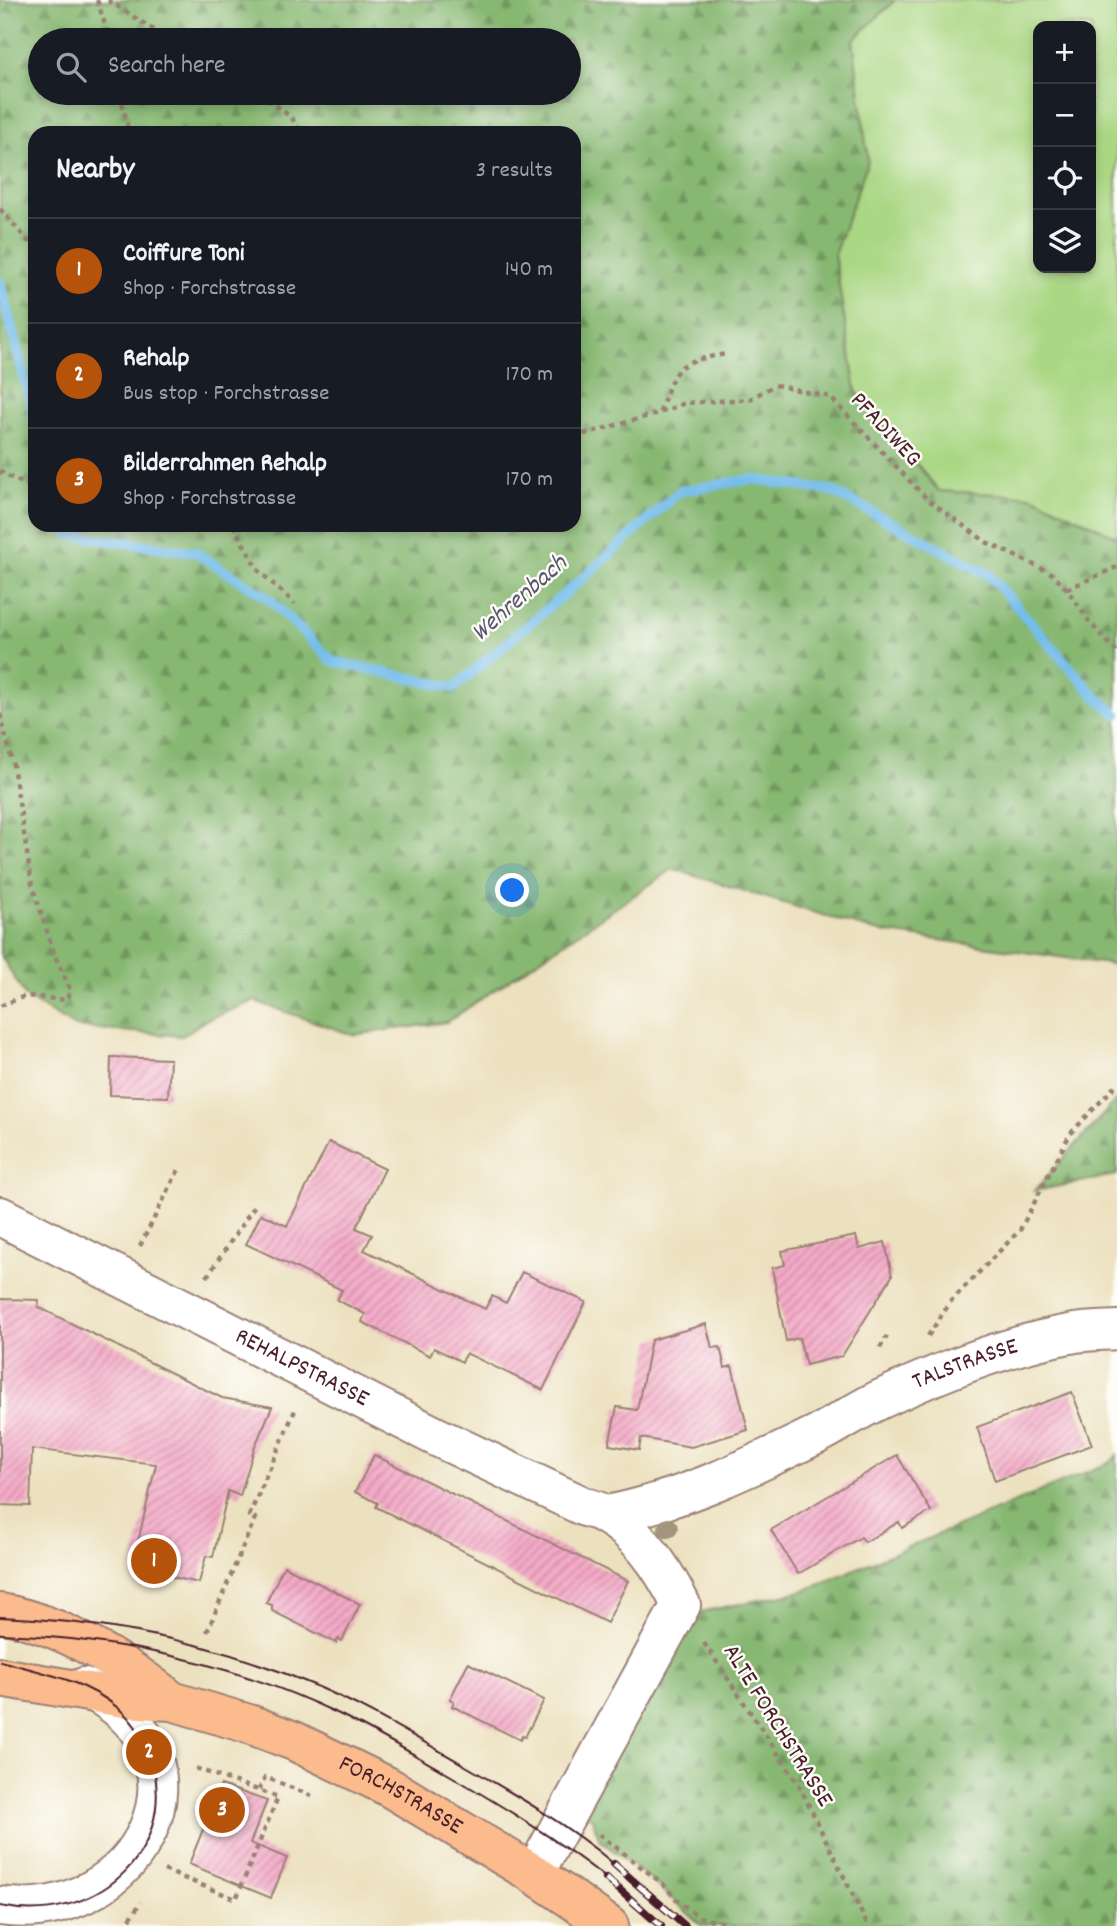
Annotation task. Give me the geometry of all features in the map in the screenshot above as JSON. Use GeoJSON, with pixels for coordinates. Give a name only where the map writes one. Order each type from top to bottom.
{"type":"FeatureCollection","features":[{"type":"Feature","properties":{"kind":"main road","name":"FORCHSTRASSE"},"geometry":{"type":"LineString","coordinates":[[0,1613],[37,1623],[110,1657],[172,1701]]}},
{"type":"Feature","properties":{"kind":"main road","name":"FORCHSTRASSE"},"geometry":{"type":"LineString","coordinates":[[0,1677],[99,1695],[172,1701],[272,1732],[387,1786],[534,1874],[609,1926]]}},
{"type":"Feature","properties":{"kind":"street","name":"REHALPSTRASSE"},"geometry":{"type":"LineString","coordinates":[[0,1216],[439,1438],[607,1515],[630,1532],[650,1553],[690,1619]]}},
{"type":"Feature","properties":{"kind":"street","name":"TALSTRASSE"},"geometry":{"type":"LineString","coordinates":[[607,1515],[684,1495],[709,1485],[825,1430],[878,1400],[970,1362],[1029,1343],[1077,1333],[1117,1330]]}},
{"type":"Feature","properties":{"kind":"street"},"geometry":{"type":"LineString","coordinates":[[534,1874],[569,1810],[690,1619]]}},
{"type":"Feature","properties":{"kind":"street"},"geometry":{"type":"LineString","coordinates":[[0,1661],[65,1680],[99,1695],[117,1707],[133,1724],[147,1747],[155,1772],[157,1793],[156,1816],[150,1838],[134,1867],[117,1885],[97,1899],[64,1912],[27,1913],[0,1906]]}},
{"type":"Feature","properties":{"kind":"path"},"geometry":{"type":"LineString","coordinates":[[97,0],[106,28]]}},
{"type":"Feature","properties":{"kind":"path"},"geometry":{"type":"LineString","coordinates":[[108,0],[151,28]]}},
{"type":"Feature","properties":{"kind":"path"},"geometry":{"type":"LineString","coordinates":[[123,105],[127,126]]}},
{"type":"Feature","properties":{"kind":"path"},"geometry":{"type":"LineString","coordinates":[[275,105],[298,126]]}},
{"type":"Feature","properties":{"kind":"path"},"geometry":{"type":"LineString","coordinates":[[0,209],[28,241]]}},
{"type":"Feature","properties":{"kind":"path"},"geometry":{"type":"LineString","coordinates":[[659,413],[672,377],[681,367],[694,359],[727,354]]}},
{"type":"Feature","properties":{"kind":"path","name":"PFADIWEG"},"geometry":{"type":"LineString","coordinates":[[581,436],[685,403],[750,399],[775,386],[830,397],[927,499],[986,542],[1051,573],[1117,652]]}},
{"type":"Feature","properties":{"kind":"path"},"geometry":{"type":"LineString","coordinates":[[0,470],[3,474],[28,484]]}},
{"type":"Feature","properties":{"kind":"path"},"geometry":{"type":"LineString","coordinates":[[237,532],[258,570],[295,604]]}},
{"type":"Feature","properties":{"kind":"path"},"geometry":{"type":"LineString","coordinates":[[1067,589],[1117,567]]}},
{"type":"Feature","properties":{"kind":"path"},"geometry":{"type":"LineString","coordinates":[[0,715],[13,765],[32,884],[55,956],[71,991],[66,1000],[25,996],[0,1006]]}},
{"type":"Feature","properties":{"kind":"path"},"geometry":{"type":"LineString","coordinates":[[927,1338],[951,1301],[1020,1230],[1070,1134],[1117,1084]]}},
{"type":"Feature","properties":{"kind":"path"},"geometry":{"type":"LineString","coordinates":[[139,1248],[180,1167]]}},
{"type":"Feature","properties":{"kind":"path"},"geometry":{"type":"LineString","coordinates":[[204,1281],[257,1202]]}},
{"type":"Feature","properties":{"kind":"path"},"geometry":{"type":"LineString","coordinates":[[880,1348],[887,1336]]}},
{"type":"Feature","properties":{"kind":"path"},"geometry":{"type":"LineString","coordinates":[[207,1632],[255,1518],[249,1516],[300,1397]]}},
{"type":"Feature","properties":{"kind":"path","name":"ALTE FORCHSTRASSE"},"geometry":{"type":"LineString","coordinates":[[690,1619],[799,1785],[868,1926]]}},
{"type":"Feature","properties":{"kind":"path"},"geometry":{"type":"LineString","coordinates":[[163,1869],[236,1899],[278,1797],[184,1764]]}},
{"type":"Feature","properties":{"kind":"path"},"geometry":{"type":"LineString","coordinates":[[259,1790],[265,1777],[293,1788]]}},
{"type":"Feature","properties":{"kind":"path"},"geometry":{"type":"LineString","coordinates":[[569,1810],[663,1884],[698,1917],[735,1926]]}},
{"type":"Feature","properties":{"kind":"green space"},"geometry":{"type":"Polygon","coordinates":[[[0,0],[895,0],[853,40],[868,161],[834,255],[856,391],[939,491],[1032,496],[1117,537],[1117,965],[875,931],[673,869],[447,1022],[353,1035],[254,1001],[206,1020],[182,1036],[75,1027],[26,997],[0,954],[0,0]]]}},
{"type":"Feature","properties":{"kind":"green space"},"geometry":{"type":"Polygon","coordinates":[[[895,0],[1117,0],[1117,537],[1032,496],[939,491],[856,391],[834,255],[868,161],[853,40],[895,0]]]}},
{"type":"Feature","properties":{"kind":"green space"},"geometry":{"type":"Polygon","coordinates":[[[1117,1099],[1117,1175],[1034,1191],[1117,1099]]]}},
{"type":"Feature","properties":{"kind":"green space"},"geometry":{"type":"Polygon","coordinates":[[[1117,1455],[1117,1926],[702,1926],[600,1840],[592,1818],[582,1811],[696,1613],[803,1591],[1111,1462],[1117,1455]]]}},
{"type":"Feature","properties":{"kind":"building"},"geometry":{"type":"Polygon","coordinates":[[[111,1057],[170,1059],[168,1097],[110,1095],[111,1057]]]}},
{"type":"Feature","properties":{"kind":"building"},"geometry":{"type":"Polygon","coordinates":[[[329,1142],[385,1169],[356,1228],[372,1235],[364,1250],[485,1309],[492,1296],[506,1303],[522,1272],[586,1302],[543,1390],[466,1353],[462,1362],[434,1348],[430,1356],[362,1322],[365,1314],[337,1300],[342,1290],[246,1244],[261,1214],[287,1226],[329,1142]]]}},
{"type":"Feature","properties":{"kind":"building"},"geometry":{"type":"Polygon","coordinates":[[[856,1236],[859,1249],[885,1242],[892,1276],[842,1356],[806,1365],[799,1338],[786,1341],[772,1268],[785,1265],[782,1251],[856,1236]]]}},
{"type":"Feature","properties":{"kind":"building"},"geometry":{"type":"Polygon","coordinates":[[[0,1299],[39,1300],[38,1307],[222,1398],[272,1407],[255,1446],[240,1496],[228,1491],[213,1557],[206,1556],[199,1583],[132,1568],[156,1464],[32,1449],[30,1506],[0,1505],[0,1299]]]}},
{"type":"Feature","properties":{"kind":"building"},"geometry":{"type":"Polygon","coordinates":[[[706,1324],[712,1348],[720,1347],[725,1368],[732,1366],[748,1430],[691,1447],[641,1438],[639,1450],[609,1445],[617,1407],[637,1410],[651,1340],[706,1324]]]}},
{"type":"Feature","properties":{"kind":"building"},"geometry":{"type":"Polygon","coordinates":[[[1072,1392],[1092,1445],[995,1481],[977,1427],[1072,1392]]]}},
{"type":"Feature","properties":{"kind":"building"},"geometry":{"type":"Polygon","coordinates":[[[374,1455],[628,1581],[607,1623],[376,1507],[378,1503],[355,1492],[374,1455]]]}},
{"type":"Feature","properties":{"kind":"building"},"geometry":{"type":"Polygon","coordinates":[[[897,1455],[931,1511],[902,1528],[899,1522],[865,1542],[861,1537],[798,1574],[771,1530],[897,1455]]]}},
{"type":"Feature","properties":{"kind":"building"},"geometry":{"type":"Polygon","coordinates":[[[284,1566],[360,1604],[342,1641],[338,1639],[336,1643],[272,1611],[272,1605],[266,1603],[284,1566]]]}},
{"type":"Feature","properties":{"kind":"building"},"geometry":{"type":"Polygon","coordinates":[[[468,1663],[544,1700],[525,1737],[522,1736],[520,1740],[452,1706],[454,1701],[450,1699],[468,1663]]]}},
{"type":"Feature","properties":{"kind":"building"},"geometry":{"type":"Polygon","coordinates":[[[221,1785],[267,1801],[250,1843],[287,1858],[271,1898],[189,1864],[221,1785]]]}},
{"type":"Feature","properties":{"kind":"waterway","name":"Wehrenbach"},"geometry":{"type":"LineString","coordinates":[[0,282],[28,392]]}},
{"type":"Feature","properties":{"kind":"waterway","name":"Wehrenbach"},"geometry":{"type":"LineString","coordinates":[[69,532],[70,535],[195,552],[268,598],[332,661],[454,688],[588,574],[680,491],[752,479],[832,491],[989,575],[1096,697],[1117,714]]}},
{"type":"Feature","properties":{"kind":"tram line"},"geometry":{"type":"LineString","coordinates":[[0,1617],[80,1623],[158,1636],[234,1656],[309,1683],[388,1721],[503,1788],[560,1823],[614,1864]]}},
{"type":"Feature","properties":{"kind":"tram line"},"geometry":{"type":"LineString","coordinates":[[0,1634],[87,1641],[174,1656],[216,1667],[299,1696],[366,1728],[467,1785],[548,1836],[606,1878]]}},
{"type":"Feature","properties":{"kind":"tram line"},"geometry":{"type":"LineString","coordinates":[[0,1661],[77,1684],[105,1698],[124,1713],[146,1746],[152,1761],[157,1795],[152,1826],[140,1853],[121,1876],[96,1893],[67,1905],[34,1909],[0,1906]]}},
{"type":"Feature","properties":{"kind":"railway"},"geometry":{"type":"LineString","coordinates":[[614,1864],[685,1926]]}},
{"type":"Feature","properties":{"kind":"railway"},"geometry":{"type":"LineString","coordinates":[[606,1878],[661,1926]]}},
{"type":"Feature","properties":{"kind":"place","name":"Coiffure Toni"},"geometry":{"type":"Point","coordinates":[154,1561]}},
{"type":"Feature","properties":{"kind":"place","name":"Rehalp"},"geometry":{"type":"Point","coordinates":[149,1752]}},
{"type":"Feature","properties":{"kind":"place","name":"Bilderrahmen Rehalp"},"geometry":{"type":"Point","coordinates":[222,1810]}}]}
